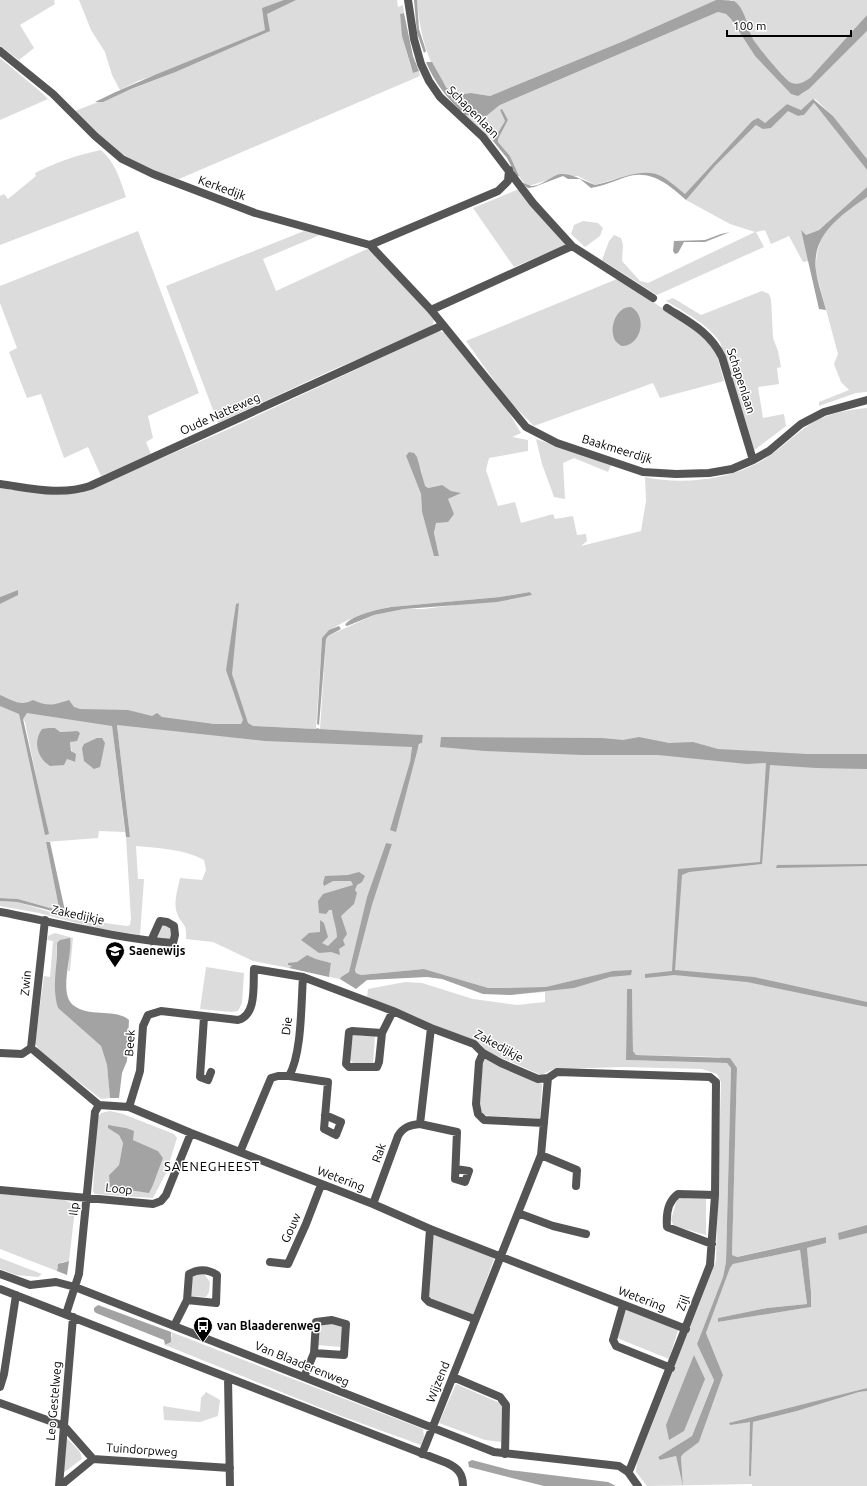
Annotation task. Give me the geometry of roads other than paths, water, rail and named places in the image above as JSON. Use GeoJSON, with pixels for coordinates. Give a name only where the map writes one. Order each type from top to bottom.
{"type":"FeatureCollection","features":[{"type":"Feature","properties":{"kind":"street","name":"Schapenlaan"},"geometry":{"type":"LineString","coordinates":[[408,0],[417,52],[429,81],[448,105],[483,137],[533,203],[572,246],[653,298]]}},
{"type":"Feature","properties":{"kind":"street","name":"Kerkedijk"},"geometry":{"type":"LineString","coordinates":[[0,51],[53,94],[95,136],[122,159],[153,174],[255,213],[370,245]]}},
{"type":"Feature","properties":{"kind":"street"},"geometry":{"type":"LineString","coordinates":[[443,325],[431,310],[370,245],[498,191],[508,181],[509,170]]}},
{"type":"Feature","properties":{"kind":"street"},"geometry":{"type":"LineString","coordinates":[[431,310],[572,246]]}},
{"type":"Feature","properties":{"kind":"street","name":"Schapenlaan"},"geometry":{"type":"LineString","coordinates":[[667,308],[704,331],[716,344],[722,357],[753,460]]}},
{"type":"Feature","properties":{"kind":"street","name":"Baakmeerdijk"},"geometry":{"type":"LineString","coordinates":[[443,325],[522,422],[532,431],[542,437],[615,463],[651,473],[709,473],[732,469],[770,451],[802,424],[814,416],[832,409],[867,400]]}},
{"type":"Feature","properties":{"kind":"street","name":"Oude Natteweg"},"geometry":{"type":"LineString","coordinates":[[0,484],[61,491],[79,490],[443,325]]}},
{"type":"Feature","properties":{"kind":"street","name":"Zakedijkje"},"geometry":{"type":"LineString","coordinates":[[0,912],[45,920],[88,931],[151,941]]}},
{"type":"Feature","properties":{"kind":"street","name":"Zwin"},"geometry":{"type":"LineString","coordinates":[[31,1048],[45,920]]}},
{"type":"Feature","properties":{"kind":"street","name":"Zakedijkje"},"geometry":{"type":"LineString","coordinates":[[254,969],[303,977],[393,1011],[431,1028],[474,1044],[484,1053],[501,1063],[538,1079],[548,1078],[557,1072],[700,1076],[710,1077],[716,1082]]}},
{"type":"Feature","properties":{"kind":"street","name":"Beek"},"geometry":{"type":"LineString","coordinates":[[129,1106],[140,1071],[143,1026],[148,1015],[161,1011],[238,1020],[248,1015],[251,1009],[254,969]]}},
{"type":"Feature","properties":{"kind":"street","name":"Die"},"geometry":{"type":"LineString","coordinates":[[289,1076],[294,1067],[300,1020],[303,977]]}},
{"type":"Feature","properties":{"kind":"street"},"geometry":{"type":"LineString","coordinates":[[382,1033],[349,1032],[346,1064],[349,1067],[373,1069],[377,1067],[379,1062],[382,1033],[393,1011]]}},
{"type":"Feature","properties":{"kind":"street"},"geometry":{"type":"LineString","coordinates":[[204,1017],[200,1077],[208,1080],[211,1072]]}},
{"type":"Feature","properties":{"kind":"street"},"geometry":{"type":"LineString","coordinates":[[420,1124],[431,1028]]}},
{"type":"Feature","properties":{"kind":"street"},"geometry":{"type":"LineString","coordinates":[[0,1053],[22,1054],[31,1048],[99,1105]]}},
{"type":"Feature","properties":{"kind":"street"},"geometry":{"type":"LineString","coordinates":[[484,1053],[479,1062],[476,1104],[478,1114],[484,1120],[544,1123]]}},
{"type":"Feature","properties":{"kind":"street"},"geometry":{"type":"LineString","coordinates":[[240,1152],[271,1078],[278,1076],[289,1076],[328,1082],[325,1115]]}},
{"type":"Feature","properties":{"kind":"street","name":"Wijzend"},"geometry":{"type":"LineString","coordinates":[[422,1454],[540,1155],[548,1078]]}},
{"type":"Feature","properties":{"kind":"street","name":"Zijl"},"geometry":{"type":"LineString","coordinates":[[628,1472],[671,1368],[710,1265],[715,1195],[716,1082]]}},
{"type":"Feature","properties":{"kind":"street","name":"Wetering"},"geometry":{"type":"LineString","coordinates":[[99,1105],[129,1106],[191,1133],[373,1204],[430,1229],[686,1329]]}},
{"type":"Feature","properties":{"kind":"street","name":"Ilp"},"geometry":{"type":"LineString","coordinates":[[69,1316],[75,1287],[80,1274],[95,1112],[99,1105]]}},
{"type":"Feature","properties":{"kind":"street","name":"Rak"},"geometry":{"type":"LineString","coordinates":[[373,1204],[398,1136],[402,1129],[410,1125],[420,1124],[457,1132],[456,1169]]}},
{"type":"Feature","properties":{"kind":"street","name":"Loop"},"geometry":{"type":"LineString","coordinates":[[0,1190],[154,1204],[161,1201],[166,1195],[191,1133]]}},
{"type":"Feature","properties":{"kind":"street"},"geometry":{"type":"LineString","coordinates":[[540,1155],[577,1170],[576,1186]]}},
{"type":"Feature","properties":{"kind":"street","name":"Gouw"},"geometry":{"type":"LineString","coordinates":[[270,1262],[288,1264],[321,1185]]}},
{"type":"Feature","properties":{"kind":"street"},"geometry":{"type":"LineString","coordinates":[[712,1244],[667,1227],[666,1220],[671,1201],[678,1194],[715,1195]]}},
{"type":"Feature","properties":{"kind":"street"},"geometry":{"type":"LineString","coordinates":[[518,1212],[553,1226],[586,1234]]}},
{"type":"Feature","properties":{"kind":"street"},"geometry":{"type":"LineString","coordinates":[[430,1229],[425,1298],[429,1302],[474,1319]]}},
{"type":"Feature","properties":{"kind":"street"},"geometry":{"type":"LineString","coordinates":[[174,1326],[187,1300],[189,1274],[194,1271],[202,1270],[212,1272],[217,1275],[216,1303],[187,1300]]}},
{"type":"Feature","properties":{"kind":"street","name":"Van Blaaderenweg"},"geometry":{"type":"LineString","coordinates":[[0,1274],[30,1285],[56,1282],[75,1287],[481,1448],[505,1454],[616,1466],[622,1467],[628,1472]]}},
{"type":"Feature","properties":{"kind":"street"},"geometry":{"type":"LineString","coordinates":[[0,1289],[447,1463],[457,1469],[462,1475],[463,1486]]}},
{"type":"Feature","properties":{"kind":"street"},"geometry":{"type":"LineString","coordinates":[[0,1387],[4,1374],[16,1295]]}},
{"type":"Feature","properties":{"kind":"street"},"geometry":{"type":"LineString","coordinates":[[623,1305],[613,1340],[616,1346],[671,1368]]}},
{"type":"Feature","properties":{"kind":"street","name":"Leo Gestelweg"},"geometry":{"type":"LineString","coordinates":[[60,1486],[69,1316]]}},
{"type":"Feature","properties":{"kind":"street"},"geometry":{"type":"LineString","coordinates":[[304,1377],[314,1353],[316,1322],[332,1320],[346,1324],[344,1355],[314,1353]]}},
{"type":"Feature","properties":{"kind":"street"},"geometry":{"type":"LineString","coordinates":[[453,1377],[504,1400],[506,1405],[505,1454]]}},
{"type":"Feature","properties":{"kind":"street"},"geometry":{"type":"LineString","coordinates":[[228,1378],[230,1486]]}},
{"type":"Feature","properties":{"kind":"street","name":"Tuindorpweg"},"geometry":{"type":"LineString","coordinates":[[0,1403],[64,1426],[93,1459],[230,1468]]}},
{"type":"Feature","properties":{"kind":"street","name":"Leo Gestelweg"},"geometry":{"type":"LineString","coordinates":[[60,1486],[93,1459]]}},
{"type":"Feature","properties":{"kind":"street"},"geometry":{"type":"LineString","coordinates":[[628,1472],[638,1486]]}},
{"type":"Feature","properties":{"kind":"place","name":"Saenewijs"},"geometry":{"type":"Point","coordinates":[115,968]}},
{"type":"Feature","properties":{"kind":"place","name":"van Blaaderenweg"},"geometry":{"type":"Point","coordinates":[203,1343]}},
{"type":"Feature","properties":{"kind":"district","name":"SAENEGHEEST"},"geometry":{"type":"Point","coordinates":[212,1166]}}]}
